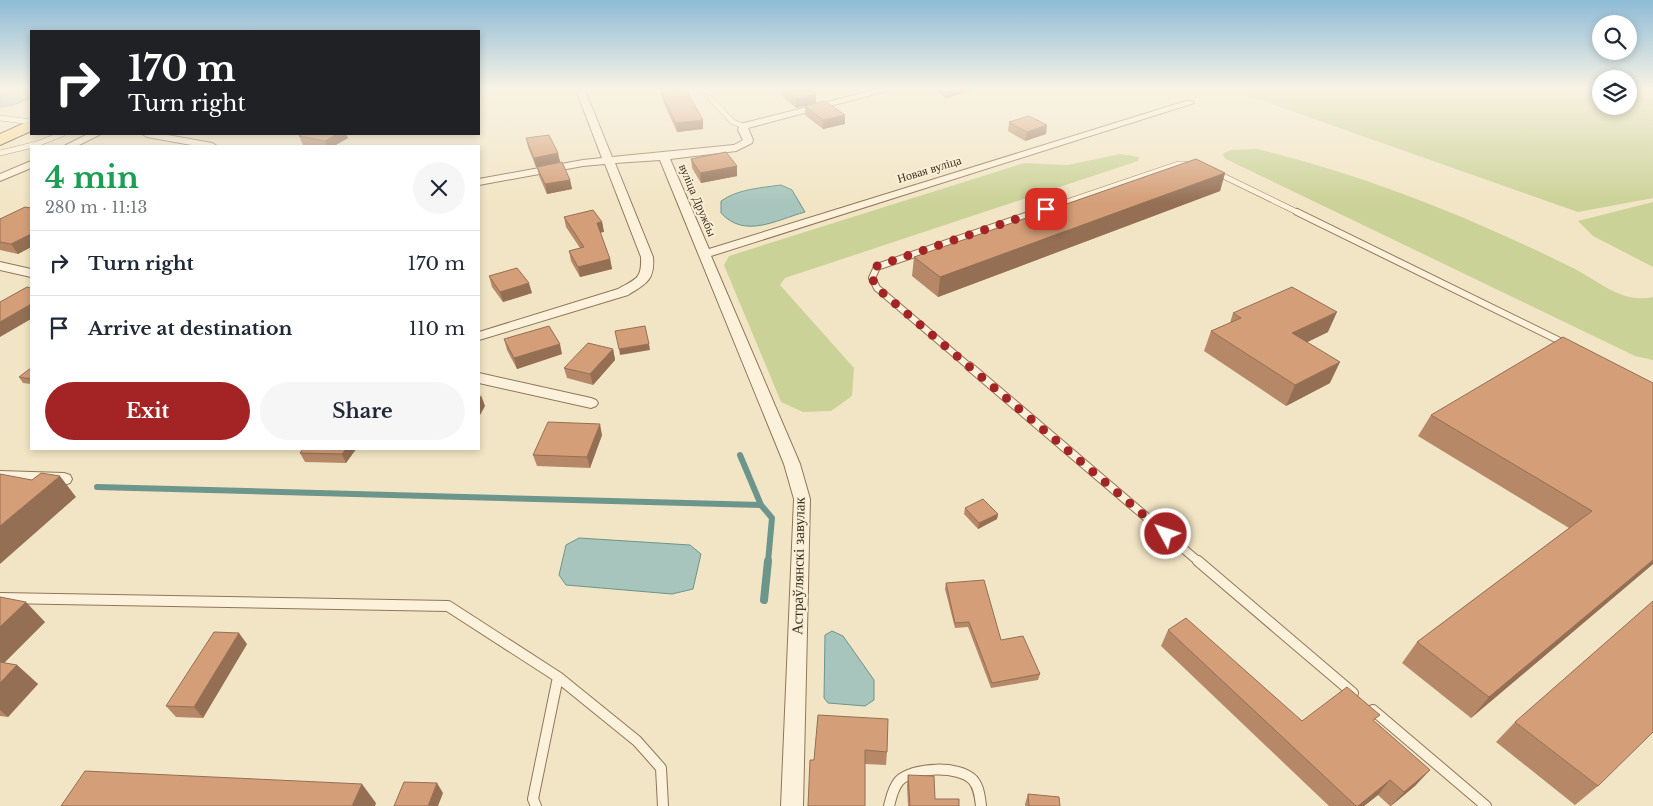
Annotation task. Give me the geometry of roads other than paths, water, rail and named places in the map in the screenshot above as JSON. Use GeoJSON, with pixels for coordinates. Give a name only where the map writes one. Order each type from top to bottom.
{"type":"FeatureCollection","features":[{"type":"Feature","properties":{"kind":"main road"},"geometry":{"type":"LineString","coordinates":[[0,140],[24,128]]}},
{"type":"Feature","properties":{"kind":"street"},"geometry":{"type":"LineString","coordinates":[[480,336],[623,292],[641,281],[648,270],[647,257],[595,128]]}},
{"type":"Feature","properties":{"kind":"street"},"geometry":{"type":"LineString","coordinates":[[480,182],[583,163],[664,157],[743,145],[748,140],[742,130],[743,128]]}},
{"type":"Feature","properties":{"kind":"street","name":"Новая вуліца"},"geometry":{"type":"LineString","coordinates":[[706,254],[1110,128]]}},
{"type":"Feature","properties":{"kind":"street"},"geometry":{"type":"LineString","coordinates":[[71,145],[94,135]]}},
{"type":"Feature","properties":{"kind":"street"},"geometry":{"type":"LineString","coordinates":[[152,135],[207,145]]}},
{"type":"Feature","properties":{"kind":"street","name":"вуліца Дружбы"},"geometry":{"type":"LineString","coordinates":[[664,157],[706,254]]}},
{"type":"Feature","properties":{"kind":"street"},"geometry":{"type":"LineString","coordinates":[[0,178],[30,164]]}},
{"type":"Feature","properties":{"kind":"street","name":"Астраўлянскі завулак"},"geometry":{"type":"LineString","coordinates":[[706,254],[792,464],[802,499],[792,806]]}},
{"type":"Feature","properties":{"kind":"street"},"geometry":{"type":"LineString","coordinates":[[0,266],[30,273]]}},
{"type":"Feature","properties":{"kind":"street"},"geometry":{"type":"LineString","coordinates":[[480,378],[591,403]]}},
{"type":"Feature","properties":{"kind":"street"},"geometry":{"type":"LineString","coordinates":[[0,478],[64,479]]}},
{"type":"Feature","properties":{"kind":"lane"},"geometry":{"type":"LineString","coordinates":[[33,145],[60,135]]}},
{"type":"Feature","properties":{"kind":"lane"},"geometry":{"type":"LineString","coordinates":[[0,153],[30,146]]}},
{"type":"Feature","properties":{"kind":"lane"},"geometry":{"type":"LineString","coordinates":[[1203,166],[1190,163],[1178,164],[877,266],[872,278],[877,288],[1486,806]]}},
{"type":"Feature","properties":{"kind":"lane"},"geometry":{"type":"LineString","coordinates":[[1212,170],[1574,348]]}},
{"type":"Feature","properties":{"kind":"lane"},"geometry":{"type":"LineString","coordinates":[[0,598],[448,606],[558,677],[637,741],[661,768],[663,806]]}},
{"type":"Feature","properties":{"kind":"lane"},"geometry":{"type":"LineString","coordinates":[[536,806],[533,799],[558,677]]}},
{"type":"Feature","properties":{"kind":"lane"},"geometry":{"type":"LineString","coordinates":[[889,806],[893,789],[904,777],[930,770],[952,771],[971,778],[980,793],[980,806]]}},
{"type":"Feature","properties":{"kind":"water"},"geometry":{"type":"Polygon","coordinates":[[[781,185],[792,190],[805,212],[772,223],[750,226],[730,221],[721,213],[721,201],[728,197],[750,190],[781,185]]]}},
{"type":"Feature","properties":{"kind":"water"},"geometry":{"type":"Polygon","coordinates":[[[579,538],[690,545],[701,554],[693,589],[672,594],[566,585],[559,575],[566,545],[579,538]]]}},
{"type":"Feature","properties":{"kind":"water"},"geometry":{"type":"Polygon","coordinates":[[[832,631],[843,636],[874,680],[874,700],[865,706],[828,703],[824,698],[825,635],[832,631]]]}},
{"type":"Feature","properties":{"kind":"waterway"},"geometry":{"type":"LineString","coordinates":[[740,455],[761,505]]}},
{"type":"Feature","properties":{"kind":"waterway"},"geometry":{"type":"LineString","coordinates":[[97,487],[761,505]]}},
{"type":"Feature","properties":{"kind":"waterway"},"geometry":{"type":"LineString","coordinates":[[761,505],[772,518],[768,562]]}},
{"type":"Feature","properties":{"kind":"waterway"},"geometry":{"type":"LineString","coordinates":[[764,600],[768,561]]}}]}
